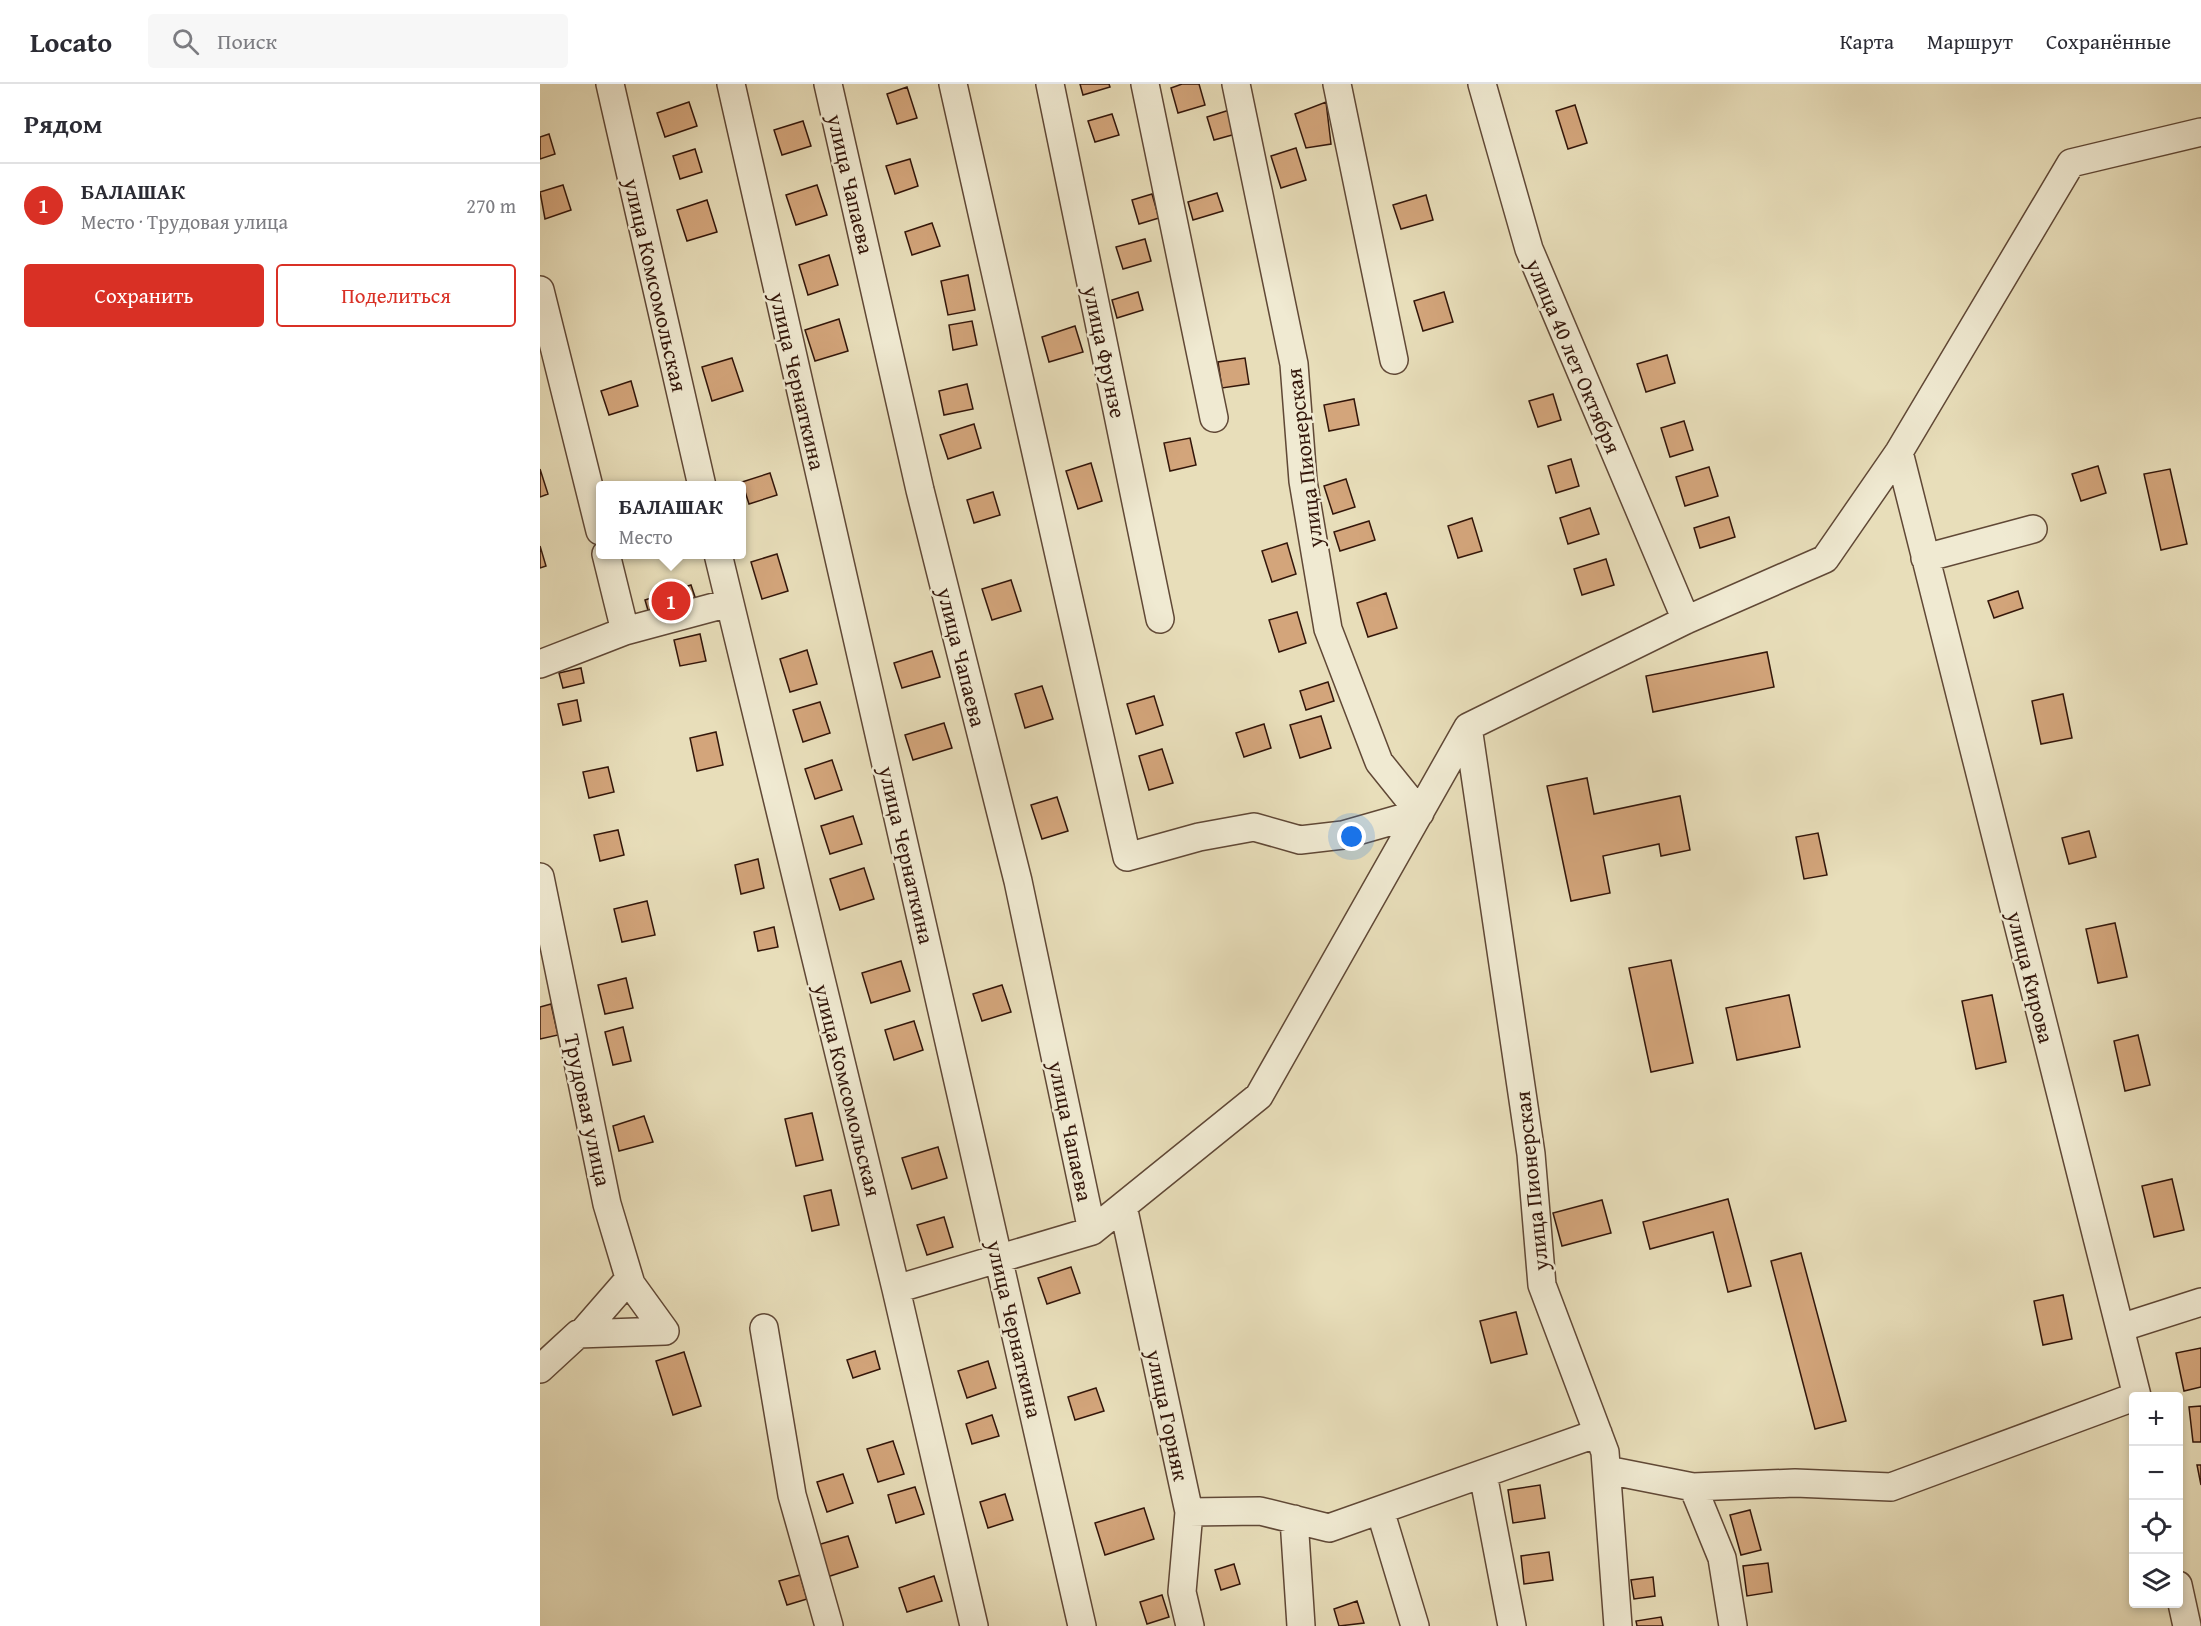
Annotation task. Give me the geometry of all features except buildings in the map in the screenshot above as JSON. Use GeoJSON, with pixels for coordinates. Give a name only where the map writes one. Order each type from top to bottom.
{"type":"FeatureCollection","features":[{"type":"Feature","properties":{"kind":"street","name":"улица Комсомольская"},"geometry":{"type":"LineString","coordinates":[[610,84],[701,481]]}},
{"type":"Feature","properties":{"kind":"street","name":"улица Чернаткина"},"geometry":{"type":"LineString","coordinates":[[730,84],[1000,1257],[1082,1626]]}},
{"type":"Feature","properties":{"kind":"street","name":"улица Чапаева"},"geometry":{"type":"LineString","coordinates":[[828,84],[920,490],[1018,881],[1092,1231]]}},
{"type":"Feature","properties":{"kind":"street"},"geometry":{"type":"LineString","coordinates":[[952,84],[1127,857],[1199,837],[1254,827],[1300,840],[1343,835],[1419,813]]}},
{"type":"Feature","properties":{"kind":"street","name":"улица Фрунзе"},"geometry":{"type":"LineString","coordinates":[[1050,84],[1160,619]]}},
{"type":"Feature","properties":{"kind":"street"},"geometry":{"type":"LineString","coordinates":[[1145,84],[1214,418]]}},
{"type":"Feature","properties":{"kind":"street","name":"улица Пионерская"},"geometry":{"type":"LineString","coordinates":[[1236,84],[1294,364],[1303,481],[1328,629],[1379,762],[1419,813]]}},
{"type":"Feature","properties":{"kind":"street"},"geometry":{"type":"LineString","coordinates":[[1337,84],[1394,360]]}},
{"type":"Feature","properties":{"kind":"street","name":"улица 40 лет Октября"},"geometry":{"type":"LineString","coordinates":[[1482,84],[1528,249],[1686,620]]}},
{"type":"Feature","properties":{"kind":"street"},"geometry":{"type":"LineString","coordinates":[[896,1289],[1092,1231],[1259,1096],[1468,727],[1686,620],[1825,560],[1899,452],[2071,162],[2201,132]]}},
{"type":"Feature","properties":{"kind":"street"},"geometry":{"type":"LineString","coordinates":[[540,290],[596,515]]}},
{"type":"Feature","properties":{"kind":"street","name":"улица Кирова"},"geometry":{"type":"LineString","coordinates":[[1899,452],[2120,1328],[2134,1392]]}},
{"type":"Feature","properties":{"kind":"street"},"geometry":{"type":"LineString","coordinates":[[1925,558],[2033,529]]}},
{"type":"Feature","properties":{"kind":"street"},"geometry":{"type":"LineString","coordinates":[[607,559],[625,631]]}},
{"type":"Feature","properties":{"kind":"street","name":"улица Комсомольская"},"geometry":{"type":"LineString","coordinates":[[719,559],[896,1289],[974,1626]]}},
{"type":"Feature","properties":{"kind":"street"},"geometry":{"type":"LineString","coordinates":[[540,664],[625,631],[729,603]]}},
{"type":"Feature","properties":{"kind":"street","name":"улица Пионерская"},"geometry":{"type":"LineString","coordinates":[[1468,727],[1530,1154],[1542,1285],[1605,1452],[1618,1626]]}},
{"type":"Feature","properties":{"kind":"street","name":"Трудовая улица"},"geometry":{"type":"LineString","coordinates":[[540,877],[607,1204],[629,1280],[665,1331],[582,1333]]}},
{"type":"Feature","properties":{"kind":"street","name":"улица Горняк"},"geometry":{"type":"LineString","coordinates":[[1123,1206],[1189,1512],[1182,1592],[1190,1626]]}},
{"type":"Feature","properties":{"kind":"street"},"geometry":{"type":"LineString","coordinates":[[540,1369],[578,1334],[582,1333],[629,1280]]}},
{"type":"Feature","properties":{"kind":"street"},"geometry":{"type":"LineString","coordinates":[[2120,1328],[2201,1302]]}},
{"type":"Feature","properties":{"kind":"street"},"geometry":{"type":"LineString","coordinates":[[764,1328],[792,1495],[829,1626]]}},
{"type":"Feature","properties":{"kind":"street"},"geometry":{"type":"LineString","coordinates":[[1607,1470],[1693,1487],[1795,1484],[1891,1487],[2129,1398]]}},
{"type":"Feature","properties":{"kind":"street"},"geometry":{"type":"LineString","coordinates":[[1189,1512],[1260,1511],[1329,1528],[1598,1433]]}},
{"type":"Feature","properties":{"kind":"street"},"geometry":{"type":"LineString","coordinates":[[1483,1474],[1512,1626]]}},
{"type":"Feature","properties":{"kind":"street"},"geometry":{"type":"LineString","coordinates":[[1693,1487],[1722,1558],[1733,1626]]}},
{"type":"Feature","properties":{"kind":"street"},"geometry":{"type":"LineString","coordinates":[[1380,1510],[1415,1626]]}},
{"type":"Feature","properties":{"kind":"street"},"geometry":{"type":"LineString","coordinates":[[1294,1519],[1301,1626]]}},
{"type":"Feature","properties":{"kind":"street"},"geometry":{"type":"LineString","coordinates":[[2183,1608],[2187,1626]]}},
{"type":"Feature","properties":{"kind":"place","name":"БАЛАШАК"},"geometry":{"type":"Point","coordinates":[671,601]}}]}
